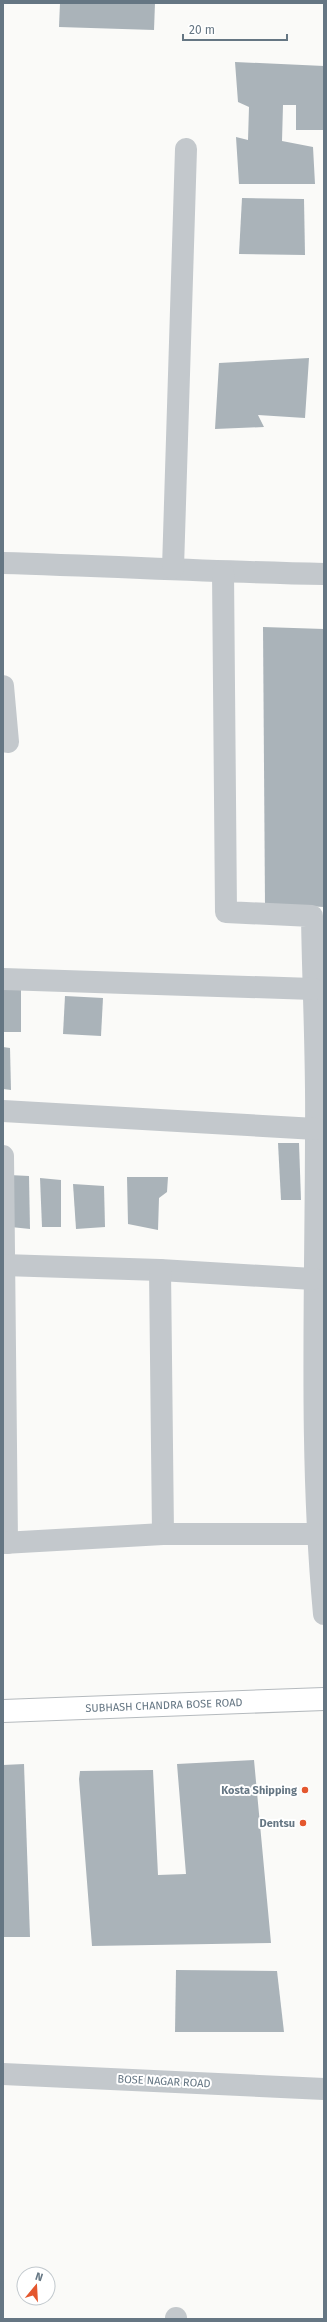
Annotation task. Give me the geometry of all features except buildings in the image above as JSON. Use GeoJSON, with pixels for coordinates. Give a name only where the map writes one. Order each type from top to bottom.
{"type":"FeatureCollection","features":[{"type":"Feature","properties":{"kind":"main road","name":"SUBHASH CHANDRA BOSE ROAD"},"geometry":{"type":"LineString","coordinates":[[3,1711],[324,1699]]}},
{"type":"Feature","properties":{"kind":"street"},"geometry":{"type":"LineString","coordinates":[[173,568],[186,149]]}},
{"type":"Feature","properties":{"kind":"street"},"geometry":{"type":"LineString","coordinates":[[3,563],[173,568],[224,572],[324,574]]}},
{"type":"Feature","properties":{"kind":"street"},"geometry":{"type":"LineString","coordinates":[[224,572],[226,912],[312,916],[316,1129],[313,1279],[316,1534],[324,1614]]}},
{"type":"Feature","properties":{"kind":"street"},"geometry":{"type":"LineString","coordinates":[[3,686],[8,742]]}},
{"type":"Feature","properties":{"kind":"street"},"geometry":{"type":"LineString","coordinates":[[3,978],[313,989]]}},
{"type":"Feature","properties":{"kind":"street"},"geometry":{"type":"LineString","coordinates":[[3,1111],[316,1129]]}},
{"type":"Feature","properties":{"kind":"street"},"geometry":{"type":"LineString","coordinates":[[3,1156],[5,1543],[163,1534],[316,1534]]}},
{"type":"Feature","properties":{"kind":"street"},"geometry":{"type":"LineString","coordinates":[[3,1265],[160,1270],[313,1279]]}},
{"type":"Feature","properties":{"kind":"street"},"geometry":{"type":"LineString","coordinates":[[160,1270],[163,1534]]}},
{"type":"Feature","properties":{"kind":"street","name":"BOSE NAGAR ROAD"},"geometry":{"type":"LineString","coordinates":[[3,2074],[324,2089]]}},
{"type":"Feature","properties":{"kind":"place","name":"Kosta Shipping"},"geometry":{"type":"Point","coordinates":[305,1790]}},
{"type":"Feature","properties":{"kind":"place","name":"Dentsu"},"geometry":{"type":"Point","coordinates":[303,1823]}}]}
